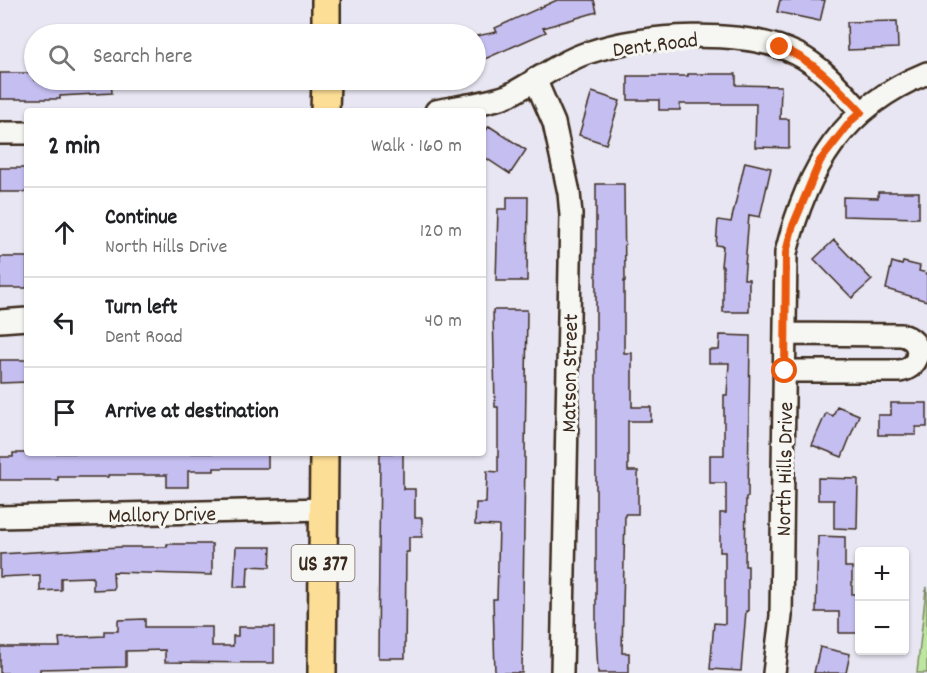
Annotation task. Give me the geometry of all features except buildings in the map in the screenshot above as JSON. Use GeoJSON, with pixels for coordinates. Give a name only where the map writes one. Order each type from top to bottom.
{"type":"FeatureCollection","features":[{"type":"Feature","properties":{"kind":"main road"},"geometry":{"type":"LineString","coordinates":[[326,0],[326,24]]}},
{"type":"Feature","properties":{"kind":"main road"},"geometry":{"type":"LineString","coordinates":[[326,90],[326,108]]}},
{"type":"Feature","properties":{"kind":"main road","name":"US 377"},"geometry":{"type":"LineString","coordinates":[[322,673],[324,456]]}},
{"type":"Feature","properties":{"kind":"street","name":"Dent Road"},"geometry":{"type":"LineString","coordinates":[[450,108],[509,95],[586,53],[633,42],[727,37],[780,47],[799,55],[823,72],[861,112]]}},
{"type":"Feature","properties":{"kind":"street","name":"North Hills Drive"},"geometry":{"type":"LineString","coordinates":[[774,673],[781,616],[786,253],[792,228],[820,161],[852,120],[901,83],[927,73]]}},
{"type":"Feature","properties":{"kind":"street","name":"Matson Street"},"geometry":{"type":"LineString","coordinates":[[535,79],[554,123],[569,193],[571,215],[562,673]]}},
{"type":"Feature","properties":{"kind":"street"},"geometry":{"type":"LineString","coordinates":[[0,133],[24,133]]}},
{"type":"Feature","properties":{"kind":"street"},"geometry":{"type":"LineString","coordinates":[[0,321],[24,319]]}},
{"type":"Feature","properties":{"kind":"street"},"geometry":{"type":"LineString","coordinates":[[785,334],[901,335],[911,338],[919,352],[911,368],[900,371],[785,371]]}},
{"type":"Feature","properties":{"kind":"street","name":"Mallory Drive"},"geometry":{"type":"LineString","coordinates":[[0,517],[324,509]]}},
{"type":"Feature","properties":{"kind":"green space"},"geometry":{"type":"Polygon","coordinates":[[[927,587],[927,673],[917,673],[926,589],[927,587]]]}},
{"type":"Feature","properties":{"kind":"route"},"geometry":{"type":"LineString","coordinates":[[780,47],[799,55],[823,72],[861,112],[820,161],[792,228],[786,253],[785,371]]}}]}
